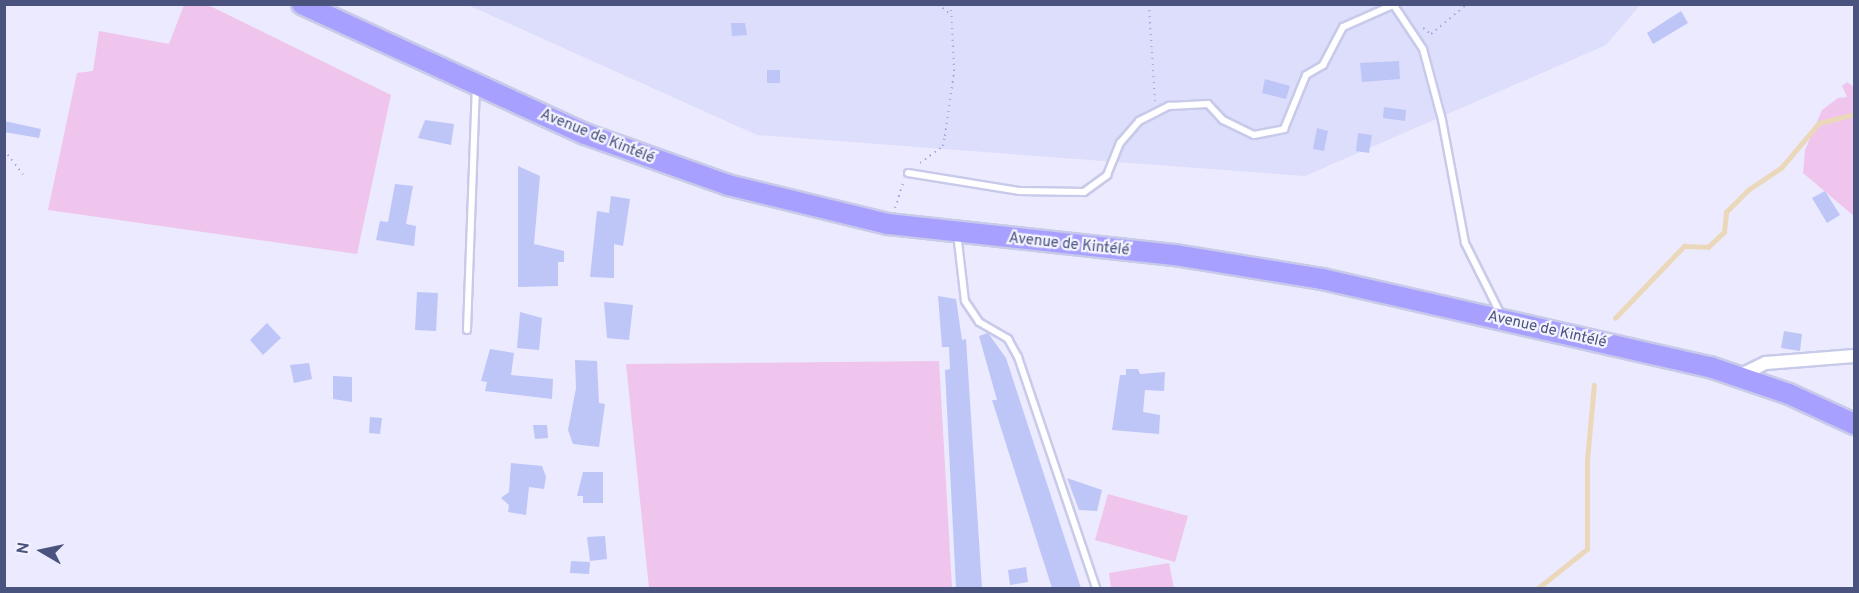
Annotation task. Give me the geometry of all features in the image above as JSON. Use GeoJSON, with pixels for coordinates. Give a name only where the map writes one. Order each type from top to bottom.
{"type":"FeatureCollection","features":[{"type":"Feature","properties":{"kind":"main road","name":"Avenue de Kintélé"},"geometry":{"type":"LineString","coordinates":[[302,4],[476,87],[585,134],[728,185],[888,224],[1248,265],[1503,320],[1741,375],[1854,424]]}},
{"type":"Feature","properties":{"kind":"street"},"geometry":{"type":"LineString","coordinates":[[1741,375],[1766,363],[1854,356]]}},
{"type":"Feature","properties":{"kind":"lane"},"geometry":{"type":"LineString","coordinates":[[908,173],[1019,191],[1084,192],[1107,175],[1120,143],[1139,121],[1169,106],[1209,104],[1223,120],[1254,135],[1284,129],[1306,75],[1323,65],[1343,27],[1395,6],[1423,49],[1442,120],[1465,243],[1503,320]]}},
{"type":"Feature","properties":{"kind":"lane"},"geometry":{"type":"LineString","coordinates":[[467,330],[476,87]]}},
{"type":"Feature","properties":{"kind":"lane"},"geometry":{"type":"LineString","coordinates":[[957,233],[965,301],[979,321],[1008,339],[1018,357],[1096,588]]}},
{"type":"Feature","properties":{"kind":"path"},"geometry":{"type":"LineString","coordinates":[[938,4],[951,15]]}},
{"type":"Feature","properties":{"kind":"path"},"geometry":{"type":"LineString","coordinates":[[888,224],[908,173],[943,146],[954,71],[951,4]]}},
{"type":"Feature","properties":{"kind":"path"},"geometry":{"type":"LineString","coordinates":[[1149,4],[1155,113]]}},
{"type":"Feature","properties":{"kind":"path"},"geometry":{"type":"LineString","coordinates":[[1422,27],[1431,34],[1467,4]]}},
{"type":"Feature","properties":{"kind":"path"},"geometry":{"type":"LineString","coordinates":[[4,150],[23,174]]}},
{"type":"Feature","properties":{"kind":"shaded area"},"geometry":{"type":"Polygon","coordinates":[[[184,5],[208,5],[391,95],[357,254],[48,210],[77,73],[93,71],[99,31],[169,44],[184,5]]]}},
{"type":"Feature","properties":{"kind":"shaded area"},"geometry":{"type":"Polygon","coordinates":[[[468,5],[1640,5],[1606,45],[1305,176],[757,135],[468,5]]]}},
{"type":"Feature","properties":{"kind":"shaded area"},"geometry":{"type":"Polygon","coordinates":[[[1847,82],[1854,87],[1854,216],[1803,173],[1805,150],[1822,110],[1838,98],[1847,97],[1842,86],[1847,82]]]}},
{"type":"Feature","properties":{"kind":"shaded area"},"geometry":{"type":"Polygon","coordinates":[[[939,361],[952,588],[649,588],[626,364],[939,361]]]}},
{"type":"Feature","properties":{"kind":"shaded area"},"geometry":{"type":"Polygon","coordinates":[[[1108,494],[1188,516],[1175,562],[1095,540],[1108,494]]]}},
{"type":"Feature","properties":{"kind":"shaded area"},"geometry":{"type":"Polygon","coordinates":[[[1169,563],[1174,588],[1111,588],[1109,573],[1169,563]]]}},
{"type":"Feature","properties":{"kind":"building"},"geometry":{"type":"Polygon","coordinates":[[[1681,11],[1688,23],[1653,44],[1647,33],[1681,11]]]}},
{"type":"Feature","properties":{"kind":"building"},"geometry":{"type":"Polygon","coordinates":[[[731,23],[745,23],[747,35],[732,36],[731,23]]]}},
{"type":"Feature","properties":{"kind":"building"},"geometry":{"type":"Polygon","coordinates":[[[1399,61],[1400,79],[1362,82],[1360,63],[1399,61]]]}},
{"type":"Feature","properties":{"kind":"building"},"geometry":{"type":"Polygon","coordinates":[[[767,70],[780,70],[780,83],[767,83],[767,70]]]}},
{"type":"Feature","properties":{"kind":"building"},"geometry":{"type":"Polygon","coordinates":[[[1265,79],[1290,86],[1286,99],[1262,93],[1265,79]]]}},
{"type":"Feature","properties":{"kind":"building"},"geometry":{"type":"Polygon","coordinates":[[[1384,107],[1406,110],[1405,121],[1383,118],[1384,107]]]}},
{"type":"Feature","properties":{"kind":"building"},"geometry":{"type":"Polygon","coordinates":[[[425,120],[454,124],[451,145],[418,138],[425,120]]]}},
{"type":"Feature","properties":{"kind":"building"},"geometry":{"type":"Polygon","coordinates":[[[4,121],[41,129],[39,138],[4,132],[4,121]]]}},
{"type":"Feature","properties":{"kind":"building"},"geometry":{"type":"Polygon","coordinates":[[[1317,128],[1328,131],[1324,151],[1313,149],[1317,128]]]}},
{"type":"Feature","properties":{"kind":"building"},"geometry":{"type":"Polygon","coordinates":[[[1358,133],[1372,135],[1369,153],[1356,151],[1358,133]]]}},
{"type":"Feature","properties":{"kind":"building"},"geometry":{"type":"Polygon","coordinates":[[[518,166],[540,176],[534,244],[564,251],[564,262],[558,262],[558,286],[518,287],[518,166]]]}},
{"type":"Feature","properties":{"kind":"building"},"geometry":{"type":"Polygon","coordinates":[[[395,184],[413,186],[406,224],[416,226],[414,246],[376,240],[380,221],[388,222],[395,184]]]}},
{"type":"Feature","properties":{"kind":"building"},"geometry":{"type":"Polygon","coordinates":[[[1825,191],[1840,215],[1827,223],[1812,198],[1825,191]]]}},
{"type":"Feature","properties":{"kind":"building"},"geometry":{"type":"Polygon","coordinates":[[[611,196],[630,199],[623,246],[614,244],[614,278],[590,277],[597,211],[609,213],[611,196]]]}},
{"type":"Feature","properties":{"kind":"building"},"geometry":{"type":"Polygon","coordinates":[[[417,292],[438,293],[436,331],[415,330],[417,292]]]}},
{"type":"Feature","properties":{"kind":"building"},"geometry":{"type":"Polygon","coordinates":[[[938,296],[956,299],[962,340],[966,339],[982,588],[956,588],[945,370],[950,369],[949,347],[942,347],[938,296]]]}},
{"type":"Feature","properties":{"kind":"building"},"geometry":{"type":"Polygon","coordinates":[[[604,302],[633,305],[629,340],[607,338],[604,302]]]}},
{"type":"Feature","properties":{"kind":"building"},"geometry":{"type":"Polygon","coordinates":[[[520,312],[542,318],[539,350],[517,348],[520,312]]]}},
{"type":"Feature","properties":{"kind":"building"},"geometry":{"type":"Polygon","coordinates":[[[267,323],[281,338],[263,355],[250,340],[267,323]]]}},
{"type":"Feature","properties":{"kind":"building"},"geometry":{"type":"Polygon","coordinates":[[[1784,331],[1802,334],[1800,351],[1781,348],[1784,331]]]}},
{"type":"Feature","properties":{"kind":"building"},"geometry":{"type":"Polygon","coordinates":[[[988,333],[1006,358],[1081,588],[1052,588],[992,400],[997,400],[979,336],[988,333]]]}},
{"type":"Feature","properties":{"kind":"building"},"geometry":{"type":"Polygon","coordinates":[[[490,349],[514,353],[511,375],[553,379],[552,399],[485,391],[487,382],[481,381],[490,349]]]}},
{"type":"Feature","properties":{"kind":"building"},"geometry":{"type":"Polygon","coordinates":[[[575,360],[597,361],[599,403],[605,404],[599,447],[573,444],[568,430],[576,388],[575,360]]]}},
{"type":"Feature","properties":{"kind":"building"},"geometry":{"type":"Polygon","coordinates":[[[309,363],[312,379],[294,383],[290,365],[309,363]]]}},
{"type":"Feature","properties":{"kind":"building"},"geometry":{"type":"Polygon","coordinates":[[[1126,369],[1138,369],[1140,374],[1165,372],[1164,391],[1145,390],[1143,412],[1160,415],[1159,434],[1112,430],[1120,375],[1126,375],[1126,369]]]}},
{"type":"Feature","properties":{"kind":"building"},"geometry":{"type":"Polygon","coordinates":[[[333,376],[352,377],[352,402],[333,399],[333,376]]]}},
{"type":"Feature","properties":{"kind":"building"},"geometry":{"type":"Polygon","coordinates":[[[370,417],[382,418],[380,434],[369,433],[370,417]]]}},
{"type":"Feature","properties":{"kind":"building"},"geometry":{"type":"Polygon","coordinates":[[[533,425],[547,425],[548,438],[535,439],[533,425]]]}},
{"type":"Feature","properties":{"kind":"building"},"geometry":{"type":"Polygon","coordinates":[[[511,463],[542,466],[546,477],[544,489],[529,487],[526,515],[508,512],[509,505],[501,498],[509,492],[511,463]]]}},
{"type":"Feature","properties":{"kind":"building"},"geometry":{"type":"Polygon","coordinates":[[[583,472],[603,472],[603,503],[583,503],[583,496],[577,496],[583,472]]]}},
{"type":"Feature","properties":{"kind":"building"},"geometry":{"type":"Polygon","coordinates":[[[1067,478],[1102,490],[1097,511],[1079,510],[1067,478]]]}},
{"type":"Feature","properties":{"kind":"building"},"geometry":{"type":"Polygon","coordinates":[[[605,536],[607,559],[590,561],[587,537],[605,536]]]}},
{"type":"Feature","properties":{"kind":"building"},"geometry":{"type":"Polygon","coordinates":[[[571,561],[590,562],[589,574],[570,573],[571,561]]]}},
{"type":"Feature","properties":{"kind":"building"},"geometry":{"type":"Polygon","coordinates":[[[1026,567],[1028,582],[1010,585],[1008,570],[1026,567]]]}},
{"type":"Feature","properties":{"kind":"waterway"},"geometry":{"type":"LineString","coordinates":[[1615,318],[1684,246],[1708,247],[1724,232],[1726,212],[1748,190],[1781,168],[1819,123],[1854,114]]}},
{"type":"Feature","properties":{"kind":"waterway"},"geometry":{"type":"LineString","coordinates":[[1538,588],[1587,549],[1587,460],[1594,385]]}}]}
